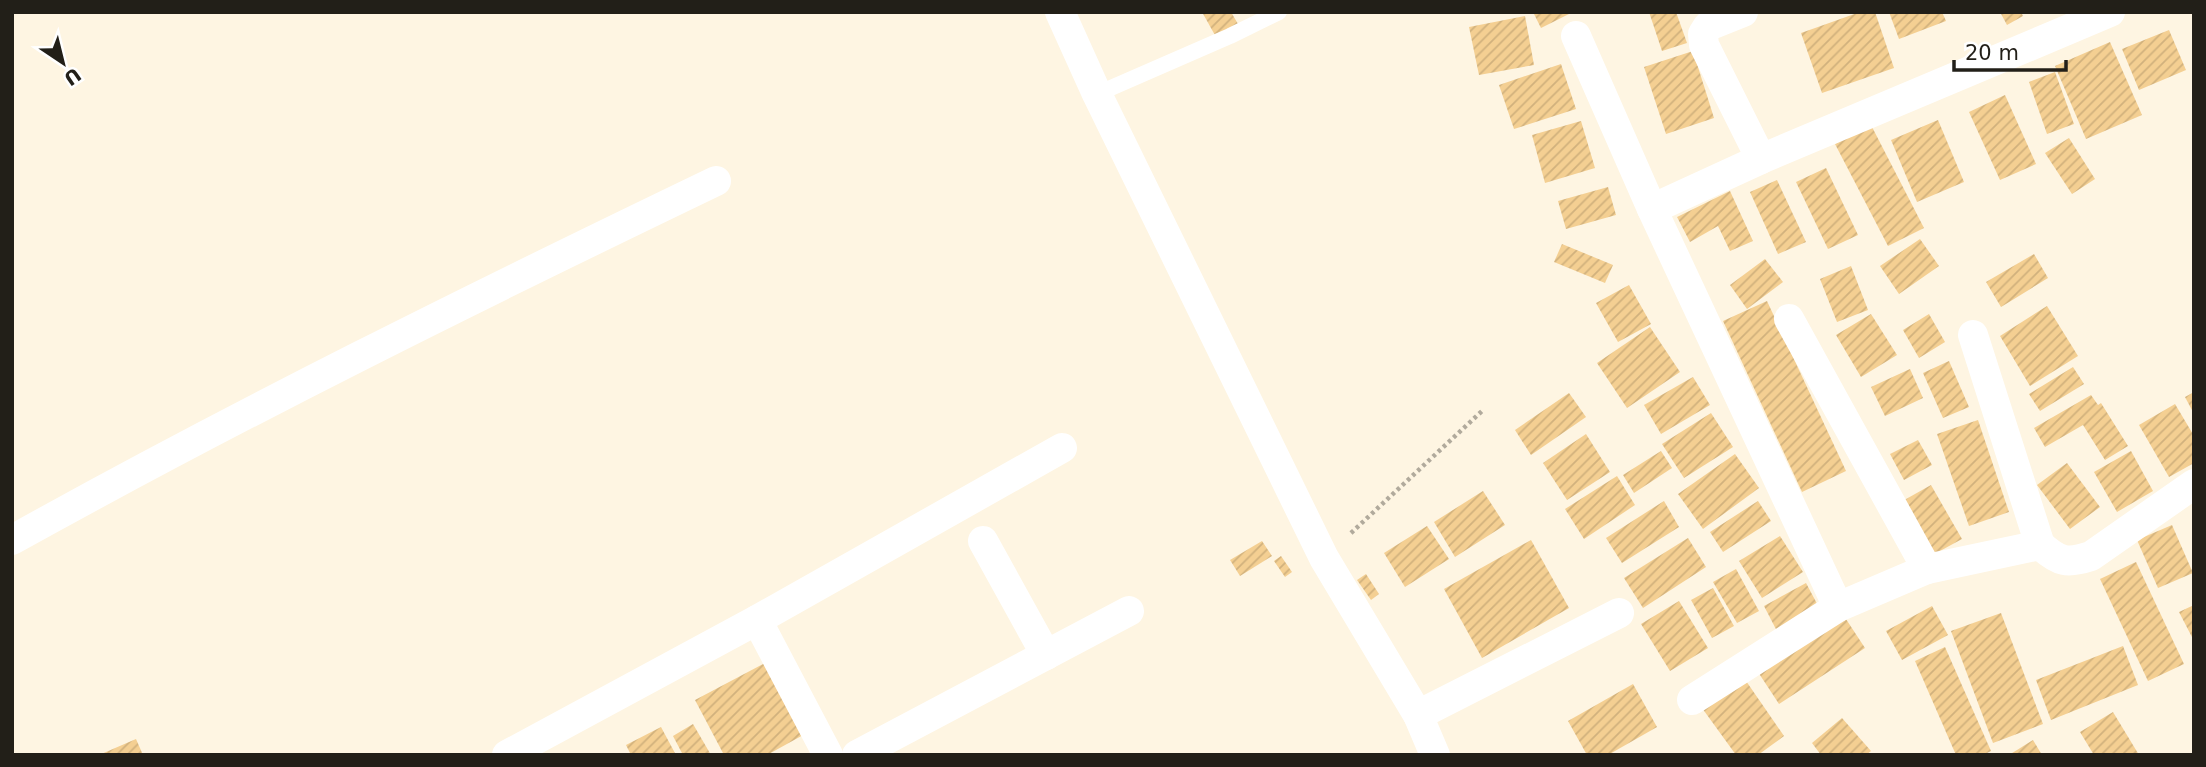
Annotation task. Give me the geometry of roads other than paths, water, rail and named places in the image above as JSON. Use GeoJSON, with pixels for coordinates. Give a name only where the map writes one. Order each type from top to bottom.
{"type":"FeatureCollection","features":[{"type":"Feature","properties":{"kind":"street"},"geometry":{"type":"LineString","coordinates":[[1060,12],[1097,94],[1324,558],[1418,715],[1435,755]]}},
{"type":"Feature","properties":{"kind":"street"},"geometry":{"type":"LineString","coordinates":[[1743,12],[1708,26],[1703,34],[1704,45],[1761,159]]}},
{"type":"Feature","properties":{"kind":"street"},"geometry":{"type":"LineString","coordinates":[[1652,209],[1761,159],[2110,12]]}},
{"type":"Feature","properties":{"kind":"street"},"geometry":{"type":"LineString","coordinates":[[1576,36],[1652,209],[1838,607]]}},
{"type":"Feature","properties":{"kind":"street"},"geometry":{"type":"LineString","coordinates":[[12,540],[146,466],[488,291],[716,181]]}},
{"type":"Feature","properties":{"kind":"street"},"geometry":{"type":"LineString","coordinates":[[1789,319],[1927,569]]}},
{"type":"Feature","properties":{"kind":"street"},"geometry":{"type":"LineString","coordinates":[[1973,335],[2040,545],[2050,554],[2064,561],[2091,556],[2194,484]]}},
{"type":"Feature","properties":{"kind":"street"},"geometry":{"type":"LineString","coordinates":[[508,755],[757,620],[1062,448]]}},
{"type":"Feature","properties":{"kind":"street"},"geometry":{"type":"LineString","coordinates":[[983,541],[1046,654]]}},
{"type":"Feature","properties":{"kind":"street"},"geometry":{"type":"LineString","coordinates":[[1692,700],[1838,607],[1927,569],[2040,545]]}},
{"type":"Feature","properties":{"kind":"street"},"geometry":{"type":"LineString","coordinates":[[857,755],[1129,611]]}},
{"type":"Feature","properties":{"kind":"street"},"geometry":{"type":"LineString","coordinates":[[1418,715],[1619,613]]}},
{"type":"Feature","properties":{"kind":"street"},"geometry":{"type":"LineString","coordinates":[[757,620],[828,755]]}},
{"type":"Feature","properties":{"kind":"lane"},"geometry":{"type":"LineString","coordinates":[[1097,94],[1279,12]]}}]}
